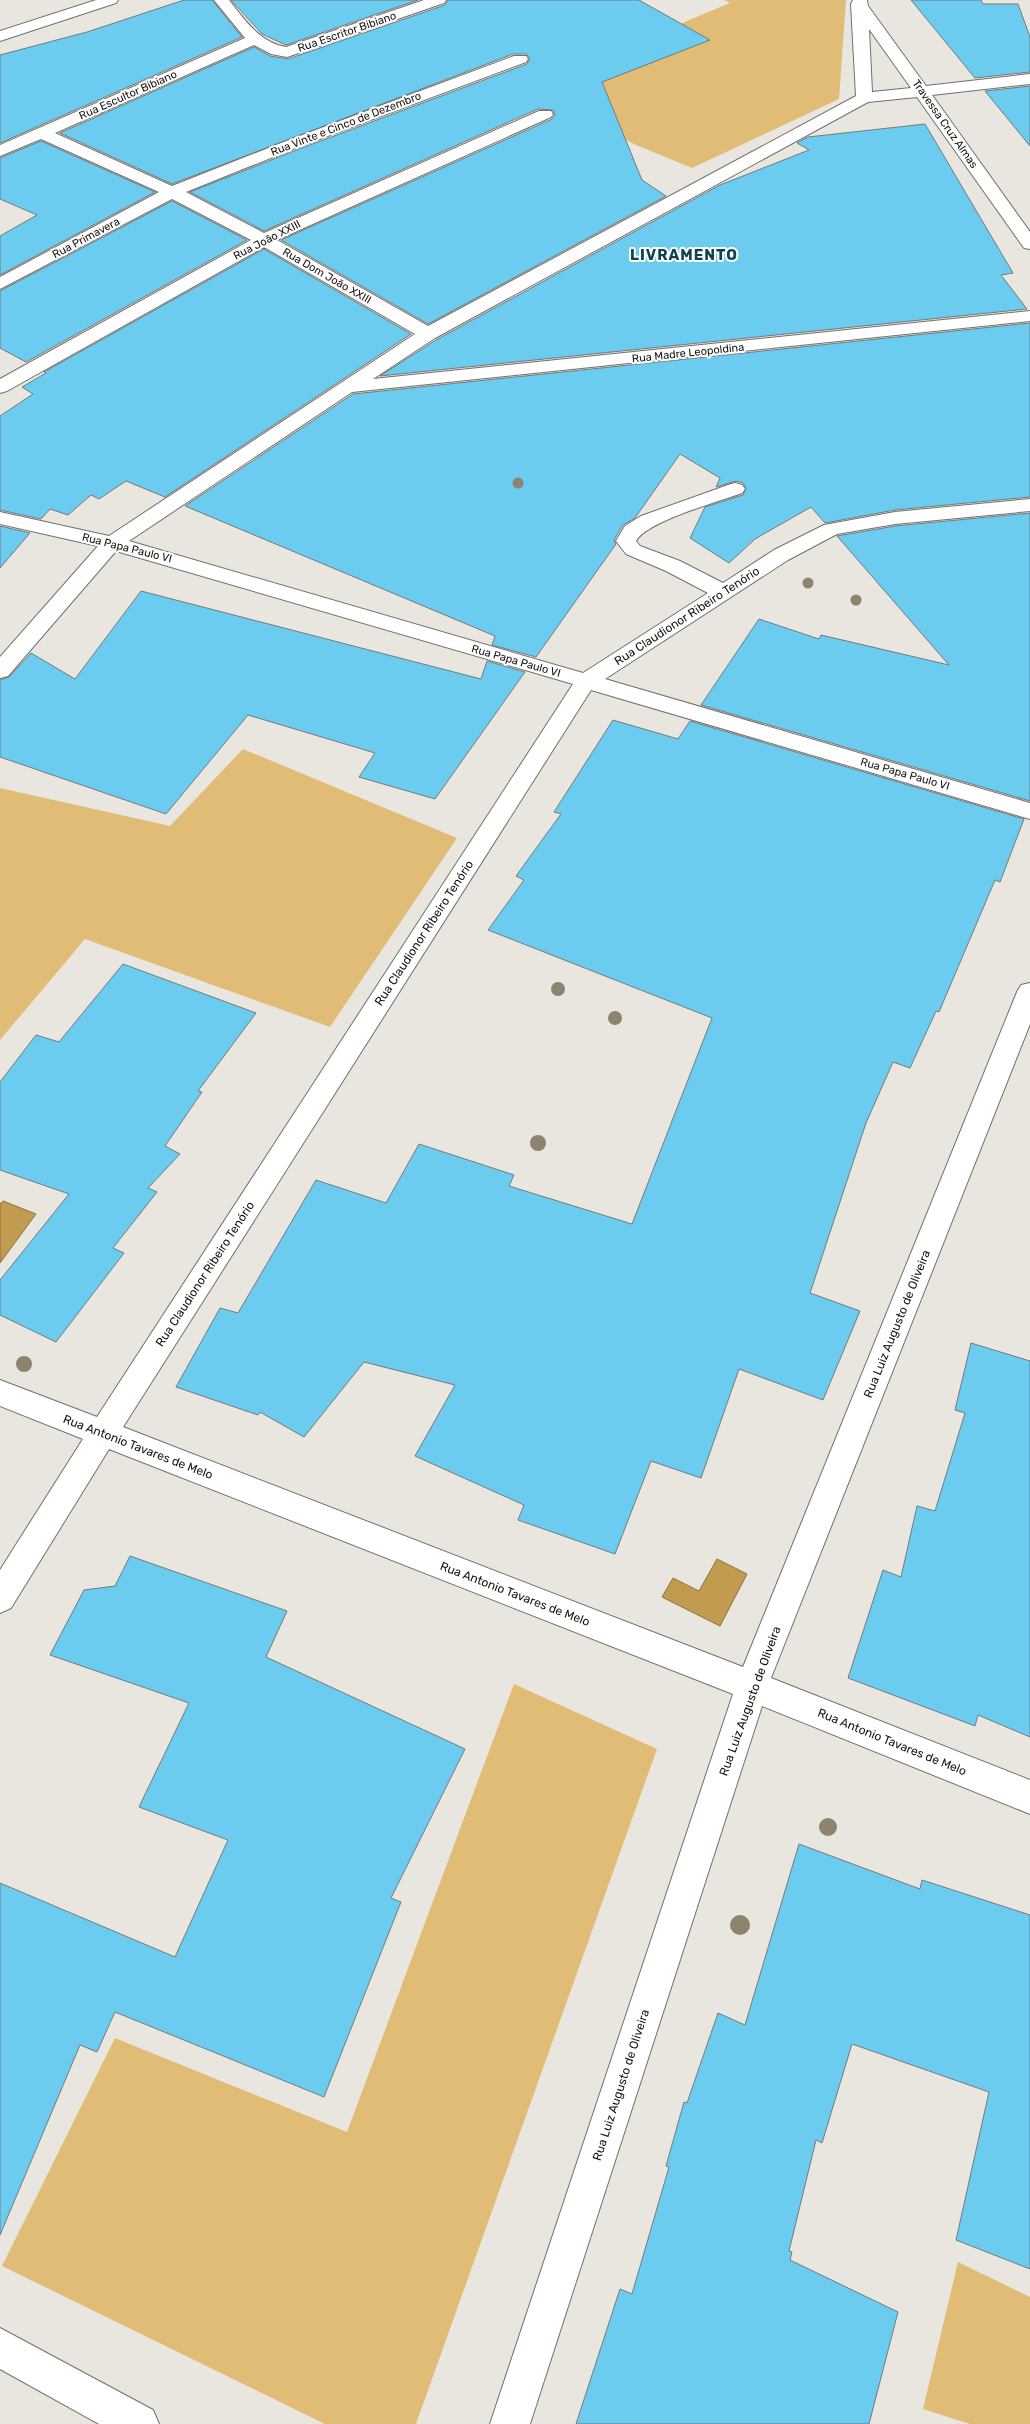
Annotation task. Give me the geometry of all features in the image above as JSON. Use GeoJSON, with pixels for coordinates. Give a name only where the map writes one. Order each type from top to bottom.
{"type":"FeatureCollection","features":[{"type":"Feature","properties":{"kind":"street"},"geometry":{"type":"LineString","coordinates":[[0,36],[111,0]]}},
{"type":"Feature","properties":{"kind":"street"},"geometry":{"type":"LineString","coordinates":[[221,0],[255,39]]}},
{"type":"Feature","properties":{"kind":"street","name":"Rua Escritor Bibiano"},"geometry":{"type":"LineString","coordinates":[[255,39],[268,48],[287,52],[440,0]]}},
{"type":"Feature","properties":{"kind":"street"},"geometry":{"type":"LineString","coordinates":[[860,2],[864,98]]}},
{"type":"Feature","properties":{"kind":"street","name":"Travessa Cruz Almas"},"geometry":{"type":"LineString","coordinates":[[860,2],[1030,244]]}},
{"type":"Feature","properties":{"kind":"street","name":"Rua Escultor Bibiano"},"geometry":{"type":"LineString","coordinates":[[0,151],[255,39]]}},
{"type":"Feature","properties":{"kind":"street","name":"Rua Vinte e Cinco de Dezembro"},"geometry":{"type":"LineString","coordinates":[[172,192],[287,146],[520,59]]}},
{"type":"Feature","properties":{"kind":"street"},"geometry":{"type":"LineString","coordinates":[[0,671],[112,543],[428,334],[864,98],[1030,79]]}},
{"type":"Feature","properties":{"kind":"street","name":"Rua João XXIII"},"geometry":{"type":"LineString","coordinates":[[0,387],[264,240],[545,114]]}},
{"type":"Feature","properties":{"kind":"street","name":"Rua Dom João XXIII"},"geometry":{"type":"LineString","coordinates":[[42,133],[172,192],[264,240],[428,334]]}},
{"type":"Feature","properties":{"kind":"street","name":"Rua Primavera"},"geometry":{"type":"LineString","coordinates":[[0,284],[172,192]]}},
{"type":"Feature","properties":{"kind":"street","name":"Rua Madre Leopoldina"},"geometry":{"type":"LineString","coordinates":[[347,387],[1030,316]]}},
{"type":"Feature","properties":{"kind":"street"},"geometry":{"type":"LineString","coordinates":[[723,592],[673,566],[633,550],[626,541],[632,530],[648,520],[735,489]]}},
{"type":"Feature","properties":{"kind":"street","name":"Rua Claudionor Ribeiro Tenório"},"geometry":{"type":"LineString","coordinates":[[0,1598],[103,1433],[586,681],[781,555],[831,529],[895,518],[1030,505]]}},
{"type":"Feature","properties":{"kind":"street","name":"Rua Papa Paulo VI"},"geometry":{"type":"LineString","coordinates":[[0,518],[112,543],[1030,811]]}},
{"type":"Feature","properties":{"kind":"street","name":"Rua Luiz Augusto de Oliveira"},"geometry":{"type":"LineString","coordinates":[[510,2424],[752,1686],[1030,992]]}},
{"type":"Feature","properties":{"kind":"street","name":"Rua Antonio Tavares de Melo"},"geometry":{"type":"LineString","coordinates":[[0,1393],[752,1686],[1030,1797]]}},
{"type":"Feature","properties":{"kind":"street"},"geometry":{"type":"LineString","coordinates":[[0,2348],[139,2424]]}},
{"type":"Feature","properties":{"kind":"shaded area"},"geometry":{"type":"Polygon","coordinates":[[[579,0],[651,36],[730,3],[724,0],[846,0],[839,99],[692,168],[636,145],[572,112],[579,0]]]}},
{"type":"Feature","properties":{"kind":"shaded area"},"geometry":{"type":"Polygon","coordinates":[[[243,749],[457,838],[330,1027],[85,939],[0,1040],[0,788],[170,826],[243,749]]]}},
{"type":"Feature","properties":{"kind":"shaded area"},"geometry":{"type":"Polygon","coordinates":[[[3,1201],[36,1214],[0,1263],[0,1204],[3,1201]]]}},
{"type":"Feature","properties":{"kind":"shaded area"},"geometry":{"type":"Polygon","coordinates":[[[717,1559],[747,1574],[720,1626],[662,1597],[673,1578],[699,1591],[717,1559]]]}},
{"type":"Feature","properties":{"kind":"shaded area"},"geometry":{"type":"Polygon","coordinates":[[[514,1684],[657,1749],[416,2424],[325,2424],[2,2266],[115,2038],[347,2132],[514,1684]]]}},
{"type":"Feature","properties":{"kind":"shaded area"},"geometry":{"type":"Polygon","coordinates":[[[958,2262],[1030,2297],[1030,2424],[970,2424],[923,2409],[958,2262]]]}},
{"type":"Feature","properties":{"kind":"building"},"geometry":{"type":"Polygon","coordinates":[[[184,0],[212,0],[242,37],[0,143],[0,55],[87,32],[184,0]]]}},
{"type":"Feature","properties":{"kind":"building"},"geometry":{"type":"Polygon","coordinates":[[[231,0],[418,0],[286,45],[262,34],[231,0]]]}},
{"type":"Feature","properties":{"kind":"building"},"geometry":{"type":"Polygon","coordinates":[[[448,0],[639,0],[710,40],[602,82],[642,180],[666,196],[428,324],[281,240],[552,119],[555,115],[553,110],[538,109],[264,231],[190,192],[527,64],[530,58],[526,54],[513,54],[172,184],[60,133],[254,47],[270,56],[288,59],[445,5],[448,0]]]}},
{"type":"Feature","properties":{"kind":"building"},"geometry":{"type":"Polygon","coordinates":[[[911,0],[981,0],[983,4],[1018,4],[1030,37],[1030,72],[975,78],[911,0]]]}},
{"type":"Feature","properties":{"kind":"building"},"geometry":{"type":"Polygon","coordinates":[[[1030,86],[1030,146],[985,91],[1030,86]]]}},
{"type":"Feature","properties":{"kind":"building"},"geometry":{"type":"Polygon","coordinates":[[[925,124],[1013,273],[1001,275],[1027,309],[380,376],[436,340],[720,185],[809,150],[797,143],[808,137],[925,124]]]}},
{"type":"Feature","properties":{"kind":"building"},"geometry":{"type":"Polygon","coordinates":[[[41,141],[155,192],[0,275],[0,236],[37,215],[0,199],[0,158],[41,141]]]}},
{"type":"Feature","properties":{"kind":"building"},"geometry":{"type":"Polygon","coordinates":[[[172,201],[247,240],[26,362],[0,348],[0,291],[172,201]]]}},
{"type":"Feature","properties":{"kind":"building"},"geometry":{"type":"Polygon","coordinates":[[[264,249],[411,334],[165,497],[126,481],[99,499],[91,495],[68,515],[50,509],[41,519],[0,510],[0,416],[33,394],[22,387],[46,373],[44,372],[264,249]]]}},
{"type":"Feature","properties":{"kind":"building"},"geometry":{"type":"Polygon","coordinates":[[[1030,323],[1030,497],[895,510],[825,523],[811,507],[755,539],[729,563],[690,538],[705,507],[743,495],[746,488],[743,483],[736,481],[716,487],[720,478],[680,454],[635,518],[623,525],[614,540],[616,544],[536,657],[492,645],[495,636],[185,506],[353,394],[1030,323]]]}},
{"type":"Feature","properties":{"kind":"building"},"geometry":{"type":"Polygon","coordinates":[[[1030,513],[1030,801],[701,705],[759,619],[819,639],[821,635],[949,665],[837,536],[895,526],[1030,513]]]}},
{"type":"Feature","properties":{"kind":"building"},"geometry":{"type":"Polygon","coordinates":[[[0,526],[30,533],[0,568],[0,526]]]}},
{"type":"Feature","properties":{"kind":"building"},"geometry":{"type":"Polygon","coordinates":[[[141,591],[481,679],[487,661],[525,672],[435,799],[359,777],[375,753],[248,715],[166,814],[0,757],[0,680],[9,677],[31,653],[75,679],[141,591]]]}},
{"type":"Feature","properties":{"kind":"building"},"geometry":{"type":"Polygon","coordinates":[[[613,720],[678,739],[690,721],[1024,819],[1000,882],[995,880],[939,1012],[936,1011],[910,1068],[893,1062],[866,1123],[810,1293],[860,1311],[823,1400],[739,1369],[701,1478],[651,1461],[615,1554],[518,1520],[524,1505],[415,1456],[455,1385],[364,1362],[304,1437],[260,1412],[258,1415],[176,1387],[220,1308],[238,1313],[316,1180],[386,1203],[419,1144],[514,1175],[509,1186],[632,1224],[712,1018],[488,930],[524,880],[516,876],[561,814],[554,812],[613,720]]]}},
{"type":"Feature","properties":{"kind":"building"},"geometry":{"type":"Polygon","coordinates":[[[123,964],[256,1013],[198,1091],[202,1092],[165,1146],[180,1154],[148,1188],[157,1192],[113,1248],[124,1253],[56,1342],[0,1315],[0,1280],[69,1194],[0,1170],[0,1082],[36,1035],[59,1042],[123,964]]]}},
{"type":"Feature","properties":{"kind":"building"},"geometry":{"type":"Polygon","coordinates":[[[971,1343],[1030,1361],[1030,1737],[978,1715],[975,1726],[848,1678],[883,1570],[901,1577],[917,1506],[935,1511],[965,1413],[955,1410],[971,1343]]]}},
{"type":"Feature","properties":{"kind":"building"},"geometry":{"type":"Polygon","coordinates":[[[130,1556],[287,1611],[266,1657],[465,1749],[391,1898],[401,1902],[324,2097],[115,2012],[97,2052],[80,2045],[0,2235],[0,1883],[175,1957],[228,1840],[139,1807],[189,1703],[50,1655],[84,1590],[115,1586],[130,1556]]]}},
{"type":"Feature","properties":{"kind":"building"},"geometry":{"type":"Polygon","coordinates":[[[799,1844],[920,1889],[922,1880],[1030,1915],[1030,2269],[956,2240],[989,2092],[852,2044],[822,2143],[816,2140],[789,2251],[792,2252],[790,2260],[898,2312],[869,2424],[576,2424],[620,2289],[632,2294],[669,2167],[666,2166],[684,2102],[687,2103],[718,2013],[745,2025],[799,1844]]]}},
{"type":"Feature","properties":{"kind":"district","name":"LIVRAMENTO"},"geometry":{"type":"Point","coordinates":[684,255]}}]}
